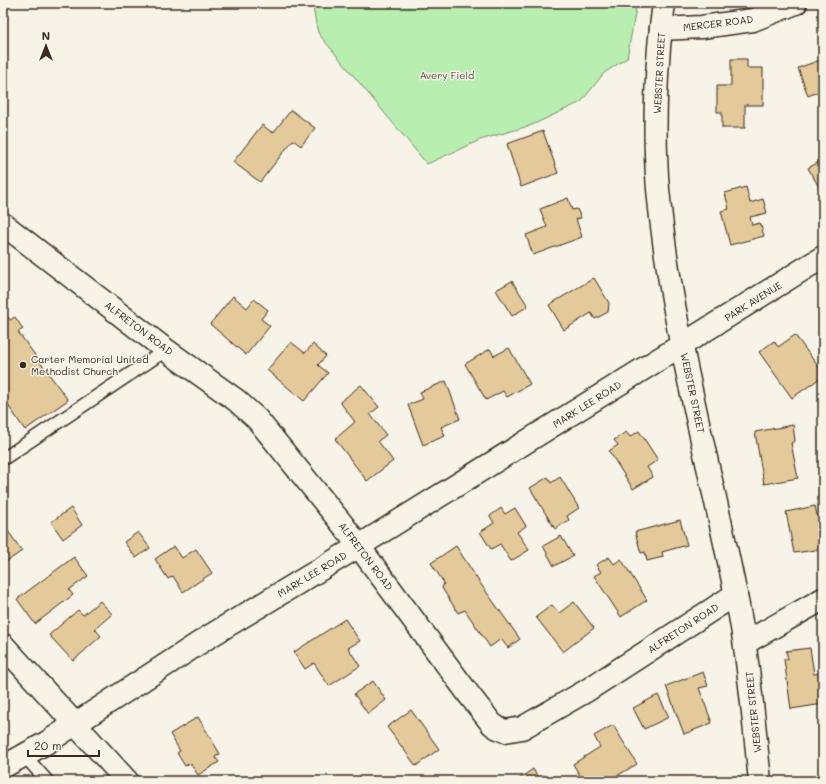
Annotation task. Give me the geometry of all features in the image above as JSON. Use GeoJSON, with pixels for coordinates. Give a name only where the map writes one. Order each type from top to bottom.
{"type":"FeatureCollection","features":[{"type":"Feature","properties":{"kind":"street","name":"WEBSTER STREET"},"geometry":{"type":"LineString","coordinates":[[664,3],[657,96],[658,187],[665,244],[682,345],[736,594],[745,643],[760,781]]}},
{"type":"Feature","properties":{"kind":"street","name":"MERCER ROAD"},"geometry":{"type":"LineString","coordinates":[[661,29],[702,27],[753,20],[796,3]]}},
{"type":"Feature","properties":{"kind":"street","name":"ALFRETON ROAD"},"geometry":{"type":"LineString","coordinates":[[3,224],[166,350],[236,400],[257,419],[359,546],[487,718],[492,724],[505,731],[522,728],[572,699],[736,594]]}},
{"type":"Feature","properties":{"kind":"street","name":"PARK AVENUE"},"geometry":{"type":"LineString","coordinates":[[682,345],[823,256]]}},
{"type":"Feature","properties":{"kind":"street","name":"MARK LEE ROAD"},"geometry":{"type":"LineString","coordinates":[[4,765],[24,755],[75,724],[210,636],[359,546],[682,345]]}},
{"type":"Feature","properties":{"kind":"street"},"geometry":{"type":"LineString","coordinates":[[745,643],[823,599]]}},
{"type":"Feature","properties":{"kind":"street"},"geometry":{"type":"LineString","coordinates":[[3,645],[127,781]]}},
{"type":"Feature","properties":{"kind":"lane"},"geometry":{"type":"LineString","coordinates":[[3,459],[166,350]]}},
{"type":"Feature","properties":{"kind":"lane"},"geometry":{"type":"LineString","coordinates":[[24,755],[47,781]]}},
{"type":"Feature","properties":{"kind":"green space","name":"Avery Field"},"geometry":{"type":"Polygon","coordinates":[[[312,3],[637,3],[627,58],[604,73],[581,102],[532,125],[480,140],[427,164],[318,33],[312,3]]]}},
{"type":"Feature","properties":{"kind":"building"},"geometry":{"type":"Polygon","coordinates":[[[731,59],[747,59],[747,68],[763,68],[763,105],[745,105],[745,128],[722,128],[722,112],[717,112],[717,86],[731,86],[731,59]]]}},
{"type":"Feature","properties":{"kind":"building"},"geometry":{"type":"Polygon","coordinates":[[[820,60],[823,69],[823,90],[808,96],[798,68],[820,60]]]}},
{"type":"Feature","properties":{"kind":"building"},"geometry":{"type":"Polygon","coordinates":[[[291,110],[315,128],[301,146],[293,140],[260,182],[233,162],[262,125],[273,133],[291,110]]]}},
{"type":"Feature","properties":{"kind":"building"},"geometry":{"type":"Polygon","coordinates":[[[543,131],[558,173],[521,187],[507,144],[543,131]]]}},
{"type":"Feature","properties":{"kind":"building"},"geometry":{"type":"Polygon","coordinates":[[[823,160],[823,194],[808,168],[823,160]]]}},
{"type":"Feature","properties":{"kind":"building"},"geometry":{"type":"Polygon","coordinates":[[[746,187],[750,203],[763,199],[767,213],[750,217],[752,225],[760,223],[764,236],[730,245],[721,211],[729,209],[725,193],[746,187]]]}},
{"type":"Feature","properties":{"kind":"building"},"geometry":{"type":"Polygon","coordinates":[[[568,198],[572,210],[577,209],[581,218],[576,219],[582,237],[533,255],[526,235],[547,227],[540,209],[568,198]]]}},
{"type":"Feature","properties":{"kind":"building"},"geometry":{"type":"Polygon","coordinates":[[[594,278],[609,303],[608,312],[595,319],[591,313],[564,330],[549,305],[594,278]]]}},
{"type":"Feature","properties":{"kind":"building"},"geometry":{"type":"Polygon","coordinates":[[[512,281],[528,306],[512,316],[496,290],[512,281]]]}},
{"type":"Feature","properties":{"kind":"building"},"geometry":{"type":"Polygon","coordinates":[[[233,296],[247,308],[254,299],[268,310],[261,319],[270,326],[246,355],[210,324],[233,296]]]}},
{"type":"Feature","properties":{"kind":"building","name":"Carter Memorial United Methodist Church"},"geometry":{"type":"Polygon","coordinates":[[[3,311],[10,320],[15,317],[23,329],[18,332],[68,400],[25,430],[3,398],[3,311]]]}},
{"type":"Feature","properties":{"kind":"building"},"geometry":{"type":"Polygon","coordinates":[[[795,335],[823,373],[823,376],[792,398],[759,352],[774,341],[778,347],[795,335]]]}},
{"type":"Feature","properties":{"kind":"building"},"geometry":{"type":"Polygon","coordinates":[[[291,342],[305,353],[313,344],[326,356],[318,365],[328,373],[304,401],[267,370],[291,342]]]}},
{"type":"Feature","properties":{"kind":"building"},"geometry":{"type":"Polygon","coordinates":[[[509,348],[530,384],[507,397],[503,391],[486,400],[465,364],[490,349],[494,356],[509,348]]]}},
{"type":"Feature","properties":{"kind":"building"},"geometry":{"type":"Polygon","coordinates":[[[446,381],[460,419],[441,427],[445,436],[423,445],[408,405],[423,399],[420,392],[446,381]]]}},
{"type":"Feature","properties":{"kind":"building"},"geometry":{"type":"Polygon","coordinates":[[[361,385],[379,407],[370,414],[386,435],[378,441],[393,461],[367,481],[335,439],[355,422],[340,402],[361,385]]]}},
{"type":"Feature","properties":{"kind":"building"},"geometry":{"type":"Polygon","coordinates":[[[793,425],[795,441],[791,443],[798,478],[764,484],[755,432],[793,425]]]}},
{"type":"Feature","properties":{"kind":"building"},"geometry":{"type":"Polygon","coordinates":[[[639,431],[658,460],[647,467],[653,477],[633,489],[609,451],[618,445],[614,440],[626,432],[630,437],[639,431]]]}},
{"type":"Feature","properties":{"kind":"building"},"geometry":{"type":"Polygon","coordinates":[[[548,477],[551,483],[560,477],[579,508],[567,516],[569,520],[555,529],[530,488],[548,477]]]}},
{"type":"Feature","properties":{"kind":"building"},"geometry":{"type":"Polygon","coordinates":[[[815,506],[817,515],[823,514],[823,549],[794,553],[786,512],[815,506]]]}},
{"type":"Feature","properties":{"kind":"building"},"geometry":{"type":"Polygon","coordinates":[[[71,508],[82,525],[63,539],[51,522],[71,508]]]}},
{"type":"Feature","properties":{"kind":"building"},"geometry":{"type":"Polygon","coordinates":[[[501,508],[505,514],[515,508],[526,526],[517,532],[529,550],[511,561],[500,544],[491,549],[480,532],[494,523],[490,516],[501,508]]]}},
{"type":"Feature","properties":{"kind":"building"},"geometry":{"type":"Polygon","coordinates":[[[680,520],[687,545],[662,552],[663,557],[647,561],[645,552],[641,553],[635,532],[680,520]]]}},
{"type":"Feature","properties":{"kind":"building"},"geometry":{"type":"Polygon","coordinates":[[[3,524],[22,551],[3,564],[3,524]]]}},
{"type":"Feature","properties":{"kind":"building"},"geometry":{"type":"Polygon","coordinates":[[[138,532],[150,548],[136,558],[124,542],[138,532]]]}},
{"type":"Feature","properties":{"kind":"building"},"geometry":{"type":"Polygon","coordinates":[[[561,536],[573,556],[554,566],[543,546],[561,536]]]}},
{"type":"Feature","properties":{"kind":"building"},"geometry":{"type":"Polygon","coordinates":[[[174,546],[182,558],[196,549],[212,573],[183,592],[173,576],[168,579],[155,559],[174,546]]]}},
{"type":"Feature","properties":{"kind":"building"},"geometry":{"type":"Polygon","coordinates":[[[456,546],[480,583],[520,639],[508,648],[501,639],[490,647],[465,610],[458,613],[442,588],[444,583],[431,563],[456,546]]]}},
{"type":"Feature","properties":{"kind":"building"},"geometry":{"type":"Polygon","coordinates":[[[74,557],[88,576],[69,590],[73,595],[35,624],[17,599],[74,557]]]}},
{"type":"Feature","properties":{"kind":"building"},"geometry":{"type":"Polygon","coordinates":[[[609,557],[614,564],[621,559],[647,600],[621,617],[594,576],[601,572],[596,565],[609,557]]]}},
{"type":"Feature","properties":{"kind":"building"},"geometry":{"type":"Polygon","coordinates":[[[100,601],[112,614],[95,629],[101,636],[73,661],[49,635],[78,610],[83,615],[100,601]]]}},
{"type":"Feature","properties":{"kind":"building"},"geometry":{"type":"Polygon","coordinates":[[[574,602],[594,628],[563,652],[536,617],[552,605],[559,613],[574,602]]]}},
{"type":"Feature","properties":{"kind":"building"},"geometry":{"type":"Polygon","coordinates":[[[345,619],[360,641],[348,648],[360,666],[329,686],[314,663],[305,669],[294,652],[345,619]]]}},
{"type":"Feature","properties":{"kind":"building"},"geometry":{"type":"Polygon","coordinates":[[[810,648],[814,674],[822,673],[823,704],[791,709],[784,659],[788,659],[786,651],[810,648]]]}},
{"type":"Feature","properties":{"kind":"building"},"geometry":{"type":"Polygon","coordinates":[[[703,672],[708,686],[699,688],[712,723],[684,734],[666,686],[703,672]]]}},
{"type":"Feature","properties":{"kind":"building"},"geometry":{"type":"Polygon","coordinates":[[[373,681],[386,700],[368,714],[354,694],[373,681]]]}},
{"type":"Feature","properties":{"kind":"building"},"geometry":{"type":"Polygon","coordinates":[[[658,695],[669,717],[644,729],[633,708],[658,695]]]}},
{"type":"Feature","properties":{"kind":"building"},"geometry":{"type":"Polygon","coordinates":[[[411,710],[439,749],[416,766],[387,727],[411,710]]]}},
{"type":"Feature","properties":{"kind":"building"},"geometry":{"type":"Polygon","coordinates":[[[198,717],[220,754],[215,757],[219,762],[198,775],[190,763],[185,766],[177,753],[180,751],[170,734],[198,717]]]}},
{"type":"Feature","properties":{"kind":"building"},"geometry":{"type":"Polygon","coordinates":[[[613,725],[637,764],[608,781],[583,781],[573,764],[600,747],[594,736],[613,725]]]}},
{"type":"Feature","properties":{"kind":"building"},"geometry":{"type":"Polygon","coordinates":[[[533,769],[539,779],[544,775],[549,781],[516,781],[533,769]]]}},
{"type":"Feature","properties":{"kind":"place","name":"Carter Memorial United Methodist Church"},"geometry":{"type":"Point","coordinates":[23,365]}}]}
